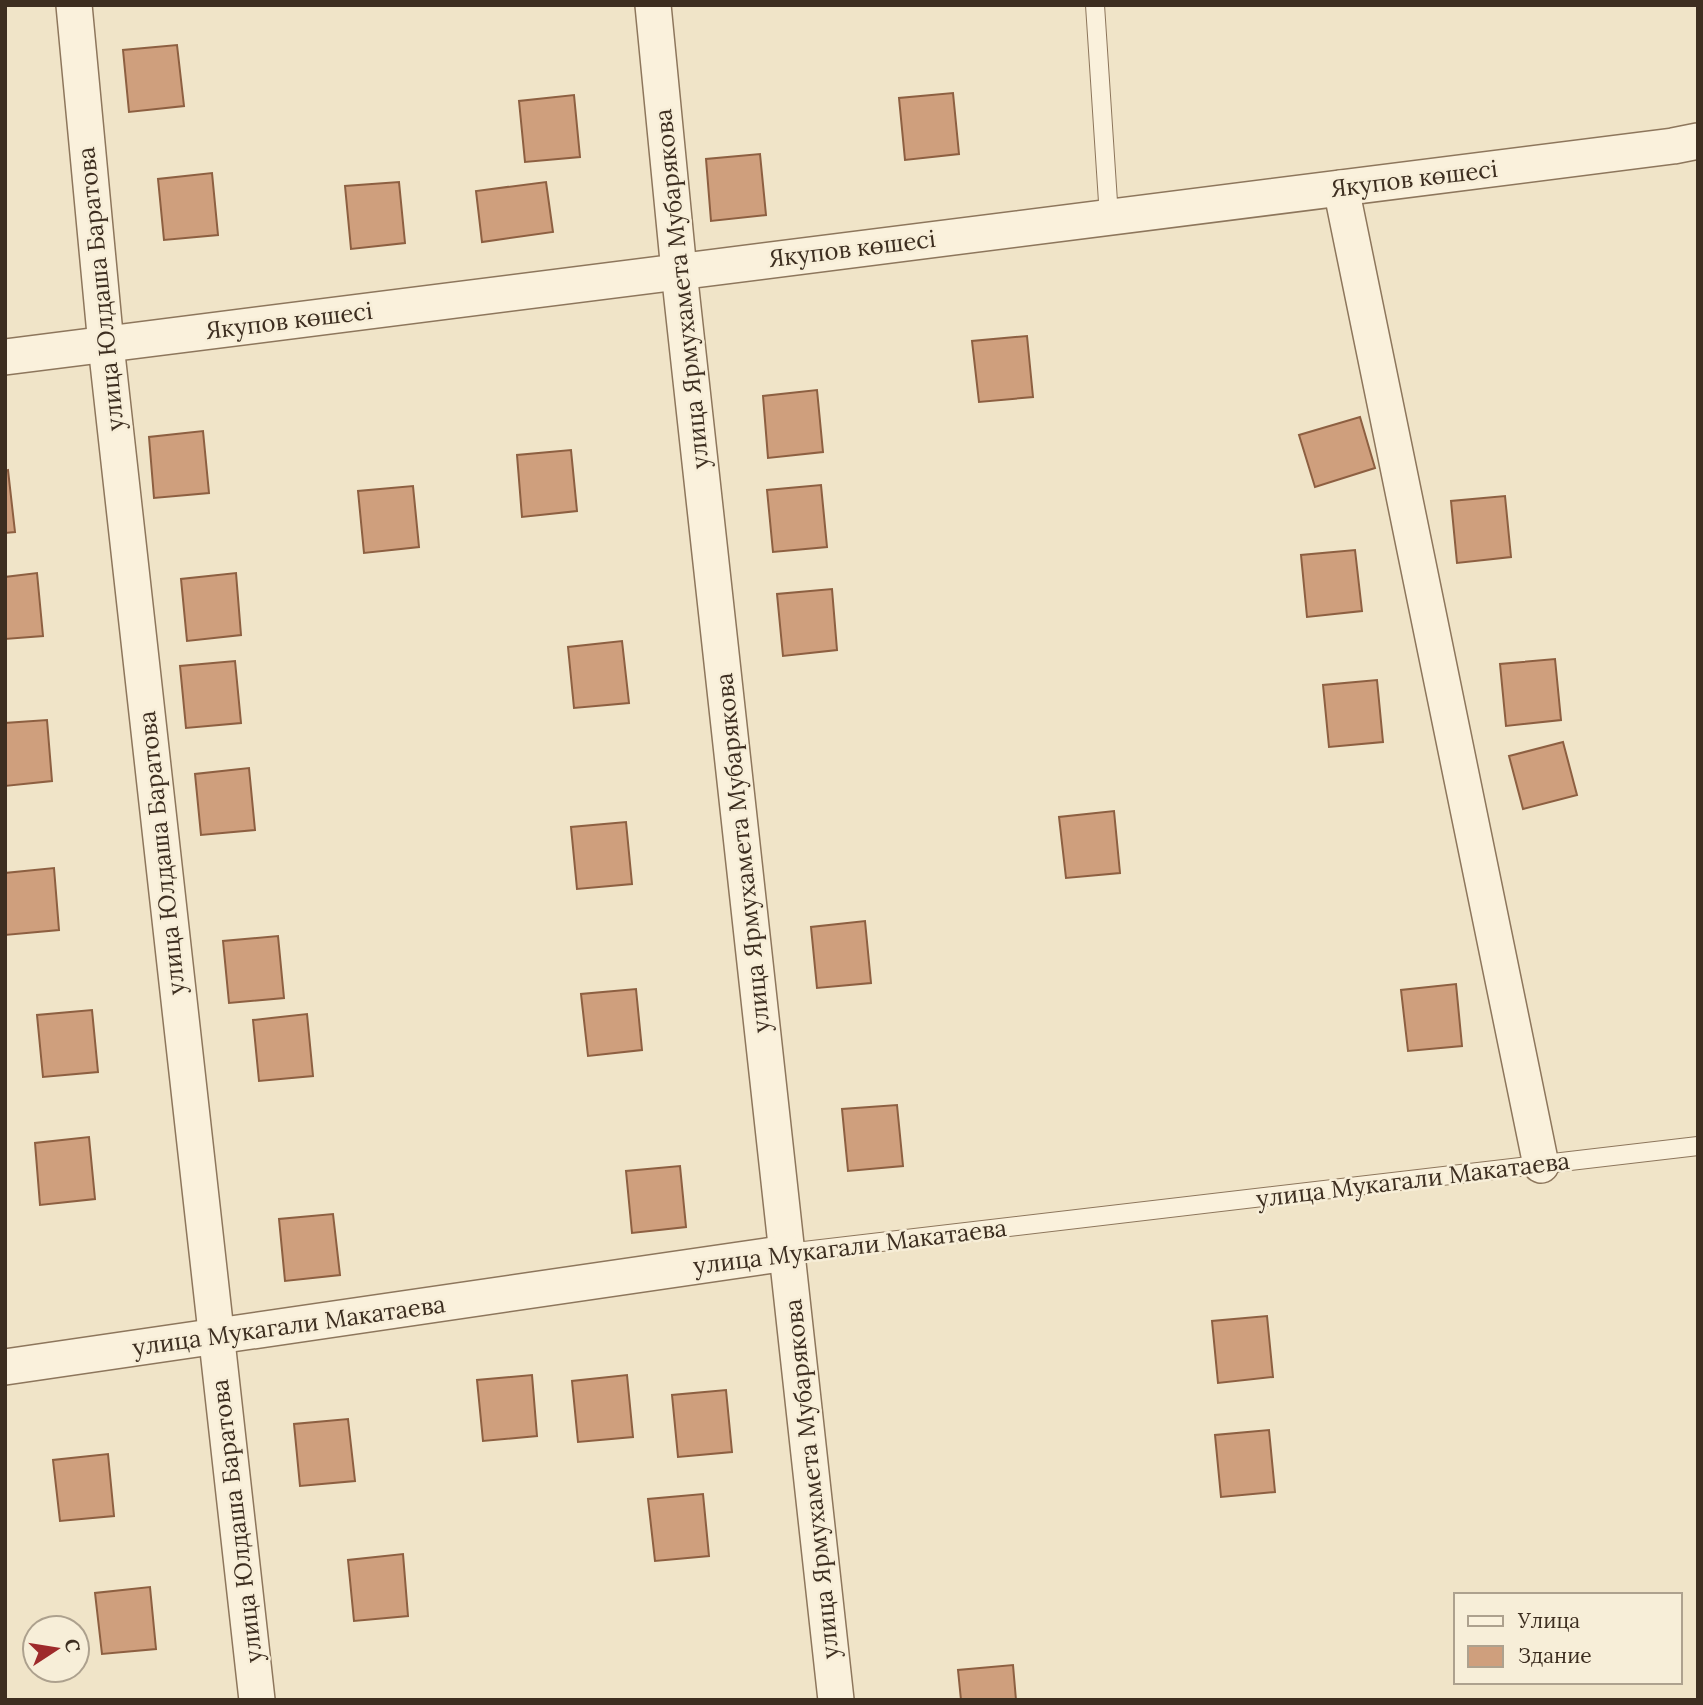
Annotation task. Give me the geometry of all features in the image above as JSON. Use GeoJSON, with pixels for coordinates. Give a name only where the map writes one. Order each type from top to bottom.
{"type":"FeatureCollection","features":[{"type":"Feature","properties":{"kind":"street","name":"улица Юлдаша Баратова"},"geometry":{"type":"LineString","coordinates":[[74,5],[106,345],[257,1700]]}},
{"type":"Feature","properties":{"kind":"street","name":"улица Ярмухамета Мубарякова"},"geometry":{"type":"LineString","coordinates":[[653,5],[679,271],[836,1700]]}},
{"type":"Feature","properties":{"kind":"street","name":"Якупов көшесі"},"geometry":{"type":"LineString","coordinates":[[5,357],[1698,141]]}},
{"type":"Feature","properties":{"kind":"street"},"geometry":{"type":"LineString","coordinates":[[1341,188],[1541,1165]]}},
{"type":"Feature","properties":{"kind":"street","name":"улица Мукагали Макатаева"},"geometry":{"type":"LineString","coordinates":[[5,1367],[787,1253]]}},
{"type":"Feature","properties":{"kind":"lane"},"geometry":{"type":"LineString","coordinates":[[1095,5],[1109,217]]}},
{"type":"Feature","properties":{"kind":"lane","name":"улица Мукагали Макатаева"},"geometry":{"type":"LineString","coordinates":[[787,1253],[1698,1146]]}},
{"type":"Feature","properties":{"kind":"building"},"geometry":{"type":"Polygon","coordinates":[[[177,45],[184,106],[129,112],[123,50],[177,45]]]}},
{"type":"Feature","properties":{"kind":"building"},"geometry":{"type":"Polygon","coordinates":[[[953,93],[959,154],[905,160],[899,98],[953,93]]]}},
{"type":"Feature","properties":{"kind":"building"},"geometry":{"type":"Polygon","coordinates":[[[574,95],[580,157],[525,162],[519,101],[574,95]]]}},
{"type":"Feature","properties":{"kind":"building"},"geometry":{"type":"Polygon","coordinates":[[[760,154],[766,215],[711,221],[706,159],[760,154]]]}},
{"type":"Feature","properties":{"kind":"building"},"geometry":{"type":"Polygon","coordinates":[[[212,173],[218,235],[164,240],[158,179],[212,173]]]}},
{"type":"Feature","properties":{"kind":"building"},"geometry":{"type":"Polygon","coordinates":[[[399,182],[405,243],[351,249],[345,186],[399,182]]]}},
{"type":"Feature","properties":{"kind":"building"},"geometry":{"type":"Polygon","coordinates":[[[546,182],[553,232],[482,242],[476,191],[546,182]]]}},
{"type":"Feature","properties":{"kind":"building"},"geometry":{"type":"Polygon","coordinates":[[[1027,336],[1033,397],[979,402],[972,341],[1027,336]]]}},
{"type":"Feature","properties":{"kind":"building"},"geometry":{"type":"Polygon","coordinates":[[[817,390],[823,452],[768,458],[763,396],[817,390]]]}},
{"type":"Feature","properties":{"kind":"building"},"geometry":{"type":"Polygon","coordinates":[[[1360,417],[1375,468],[1315,487],[1299,435],[1360,417]]]}},
{"type":"Feature","properties":{"kind":"building"},"geometry":{"type":"Polygon","coordinates":[[[203,431],[209,493],[154,498],[149,437],[203,431]]]}},
{"type":"Feature","properties":{"kind":"building"},"geometry":{"type":"Polygon","coordinates":[[[571,450],[577,511],[522,517],[517,455],[571,450]]]}},
{"type":"Feature","properties":{"kind":"building"},"geometry":{"type":"Polygon","coordinates":[[[8,470],[15,532],[5,533],[5,471],[8,470]]]}},
{"type":"Feature","properties":{"kind":"building"},"geometry":{"type":"Polygon","coordinates":[[[821,485],[827,547],[773,552],[767,490],[821,485]]]}},
{"type":"Feature","properties":{"kind":"building"},"geometry":{"type":"Polygon","coordinates":[[[413,486],[419,547],[364,553],[358,491],[413,486]]]}},
{"type":"Feature","properties":{"kind":"building"},"geometry":{"type":"Polygon","coordinates":[[[1505,496],[1511,557],[1457,563],[1451,501],[1505,496]]]}},
{"type":"Feature","properties":{"kind":"building"},"geometry":{"type":"Polygon","coordinates":[[[1355,550],[1362,611],[1307,617],[1301,555],[1355,550]]]}},
{"type":"Feature","properties":{"kind":"building"},"geometry":{"type":"Polygon","coordinates":[[[37,573],[43,636],[5,639],[5,577],[37,573]]]}},
{"type":"Feature","properties":{"kind":"building"},"geometry":{"type":"Polygon","coordinates":[[[236,573],[241,635],[187,641],[181,579],[236,573]]]}},
{"type":"Feature","properties":{"kind":"building"},"geometry":{"type":"Polygon","coordinates":[[[832,589],[837,650],[783,656],[777,594],[832,589]]]}},
{"type":"Feature","properties":{"kind":"building"},"geometry":{"type":"Polygon","coordinates":[[[622,641],[629,703],[574,708],[568,647],[622,641]]]}},
{"type":"Feature","properties":{"kind":"building"},"geometry":{"type":"Polygon","coordinates":[[[1555,659],[1561,720],[1506,726],[1500,664],[1555,659]]]}},
{"type":"Feature","properties":{"kind":"building"},"geometry":{"type":"Polygon","coordinates":[[[235,661],[241,723],[186,728],[180,666],[235,661]]]}},
{"type":"Feature","properties":{"kind":"building"},"geometry":{"type":"Polygon","coordinates":[[[1377,680],[1383,742],[1329,747],[1323,685],[1377,680]]]}},
{"type":"Feature","properties":{"kind":"building"},"geometry":{"type":"Polygon","coordinates":[[[47,720],[52,781],[5,786],[5,723],[47,720]]]}},
{"type":"Feature","properties":{"kind":"building"},"geometry":{"type":"Polygon","coordinates":[[[1563,742],[1577,795],[1523,809],[1509,756],[1563,742]]]}},
{"type":"Feature","properties":{"kind":"building"},"geometry":{"type":"Polygon","coordinates":[[[249,768],[255,830],[201,835],[195,774],[249,768]]]}},
{"type":"Feature","properties":{"kind":"building"},"geometry":{"type":"Polygon","coordinates":[[[1114,811],[1120,873],[1066,878],[1059,817],[1114,811]]]}},
{"type":"Feature","properties":{"kind":"building"},"geometry":{"type":"Polygon","coordinates":[[[626,822],[632,884],[577,889],[571,827],[626,822]]]}},
{"type":"Feature","properties":{"kind":"building"},"geometry":{"type":"Polygon","coordinates":[[[54,868],[59,930],[5,935],[5,873],[54,868]]]}},
{"type":"Feature","properties":{"kind":"building"},"geometry":{"type":"Polygon","coordinates":[[[865,921],[871,983],[817,988],[811,927],[865,921]]]}},
{"type":"Feature","properties":{"kind":"building"},"geometry":{"type":"Polygon","coordinates":[[[278,936],[284,998],[229,1003],[223,941],[278,936]]]}},
{"type":"Feature","properties":{"kind":"building"},"geometry":{"type":"Polygon","coordinates":[[[1456,984],[1462,1046],[1408,1051],[1401,990],[1456,984]]]}},
{"type":"Feature","properties":{"kind":"building"},"geometry":{"type":"Polygon","coordinates":[[[636,989],[642,1050],[588,1056],[581,994],[636,989]]]}},
{"type":"Feature","properties":{"kind":"building"},"geometry":{"type":"Polygon","coordinates":[[[92,1010],[98,1072],[43,1077],[37,1015],[92,1010]]]}},
{"type":"Feature","properties":{"kind":"building"},"geometry":{"type":"Polygon","coordinates":[[[307,1014],[313,1076],[259,1081],[253,1020],[307,1014]]]}},
{"type":"Feature","properties":{"kind":"building"},"geometry":{"type":"Polygon","coordinates":[[[897,1105],[903,1166],[848,1171],[842,1109],[897,1105]]]}},
{"type":"Feature","properties":{"kind":"building"},"geometry":{"type":"Polygon","coordinates":[[[89,1137],[95,1199],[40,1205],[35,1143],[89,1137]]]}},
{"type":"Feature","properties":{"kind":"building"},"geometry":{"type":"Polygon","coordinates":[[[680,1166],[686,1227],[632,1233],[626,1171],[680,1166]]]}},
{"type":"Feature","properties":{"kind":"building"},"geometry":{"type":"Polygon","coordinates":[[[333,1214],[340,1275],[285,1281],[279,1219],[333,1214]]]}},
{"type":"Feature","properties":{"kind":"building"},"geometry":{"type":"Polygon","coordinates":[[[1267,1316],[1273,1377],[1218,1383],[1212,1321],[1267,1316]]]}},
{"type":"Feature","properties":{"kind":"building"},"geometry":{"type":"Polygon","coordinates":[[[532,1375],[537,1436],[483,1441],[477,1380],[532,1375]]]}},
{"type":"Feature","properties":{"kind":"building"},"geometry":{"type":"Polygon","coordinates":[[[627,1375],[633,1437],[578,1442],[572,1381],[627,1375]]]}},
{"type":"Feature","properties":{"kind":"building"},"geometry":{"type":"Polygon","coordinates":[[[726,1390],[732,1452],[678,1457],[672,1395],[726,1390]]]}},
{"type":"Feature","properties":{"kind":"building"},"geometry":{"type":"Polygon","coordinates":[[[348,1419],[355,1481],[300,1486],[294,1424],[348,1419]]]}},
{"type":"Feature","properties":{"kind":"building"},"geometry":{"type":"Polygon","coordinates":[[[1269,1430],[1275,1492],[1221,1497],[1215,1435],[1269,1430]]]}},
{"type":"Feature","properties":{"kind":"building"},"geometry":{"type":"Polygon","coordinates":[[[108,1454],[114,1516],[60,1521],[53,1460],[108,1454]]]}},
{"type":"Feature","properties":{"kind":"building"},"geometry":{"type":"Polygon","coordinates":[[[703,1494],[709,1556],[655,1561],[648,1499],[703,1494]]]}},
{"type":"Feature","properties":{"kind":"building"},"geometry":{"type":"Polygon","coordinates":[[[403,1554],[408,1616],[354,1621],[348,1560],[403,1554]]]}},
{"type":"Feature","properties":{"kind":"building"},"geometry":{"type":"Polygon","coordinates":[[[150,1587],[156,1649],[102,1654],[95,1593],[150,1587]]]}},
{"type":"Feature","properties":{"kind":"building"},"geometry":{"type":"Polygon","coordinates":[[[1013,1665],[1016,1700],[961,1700],[958,1670],[1013,1665]]]}}]}
